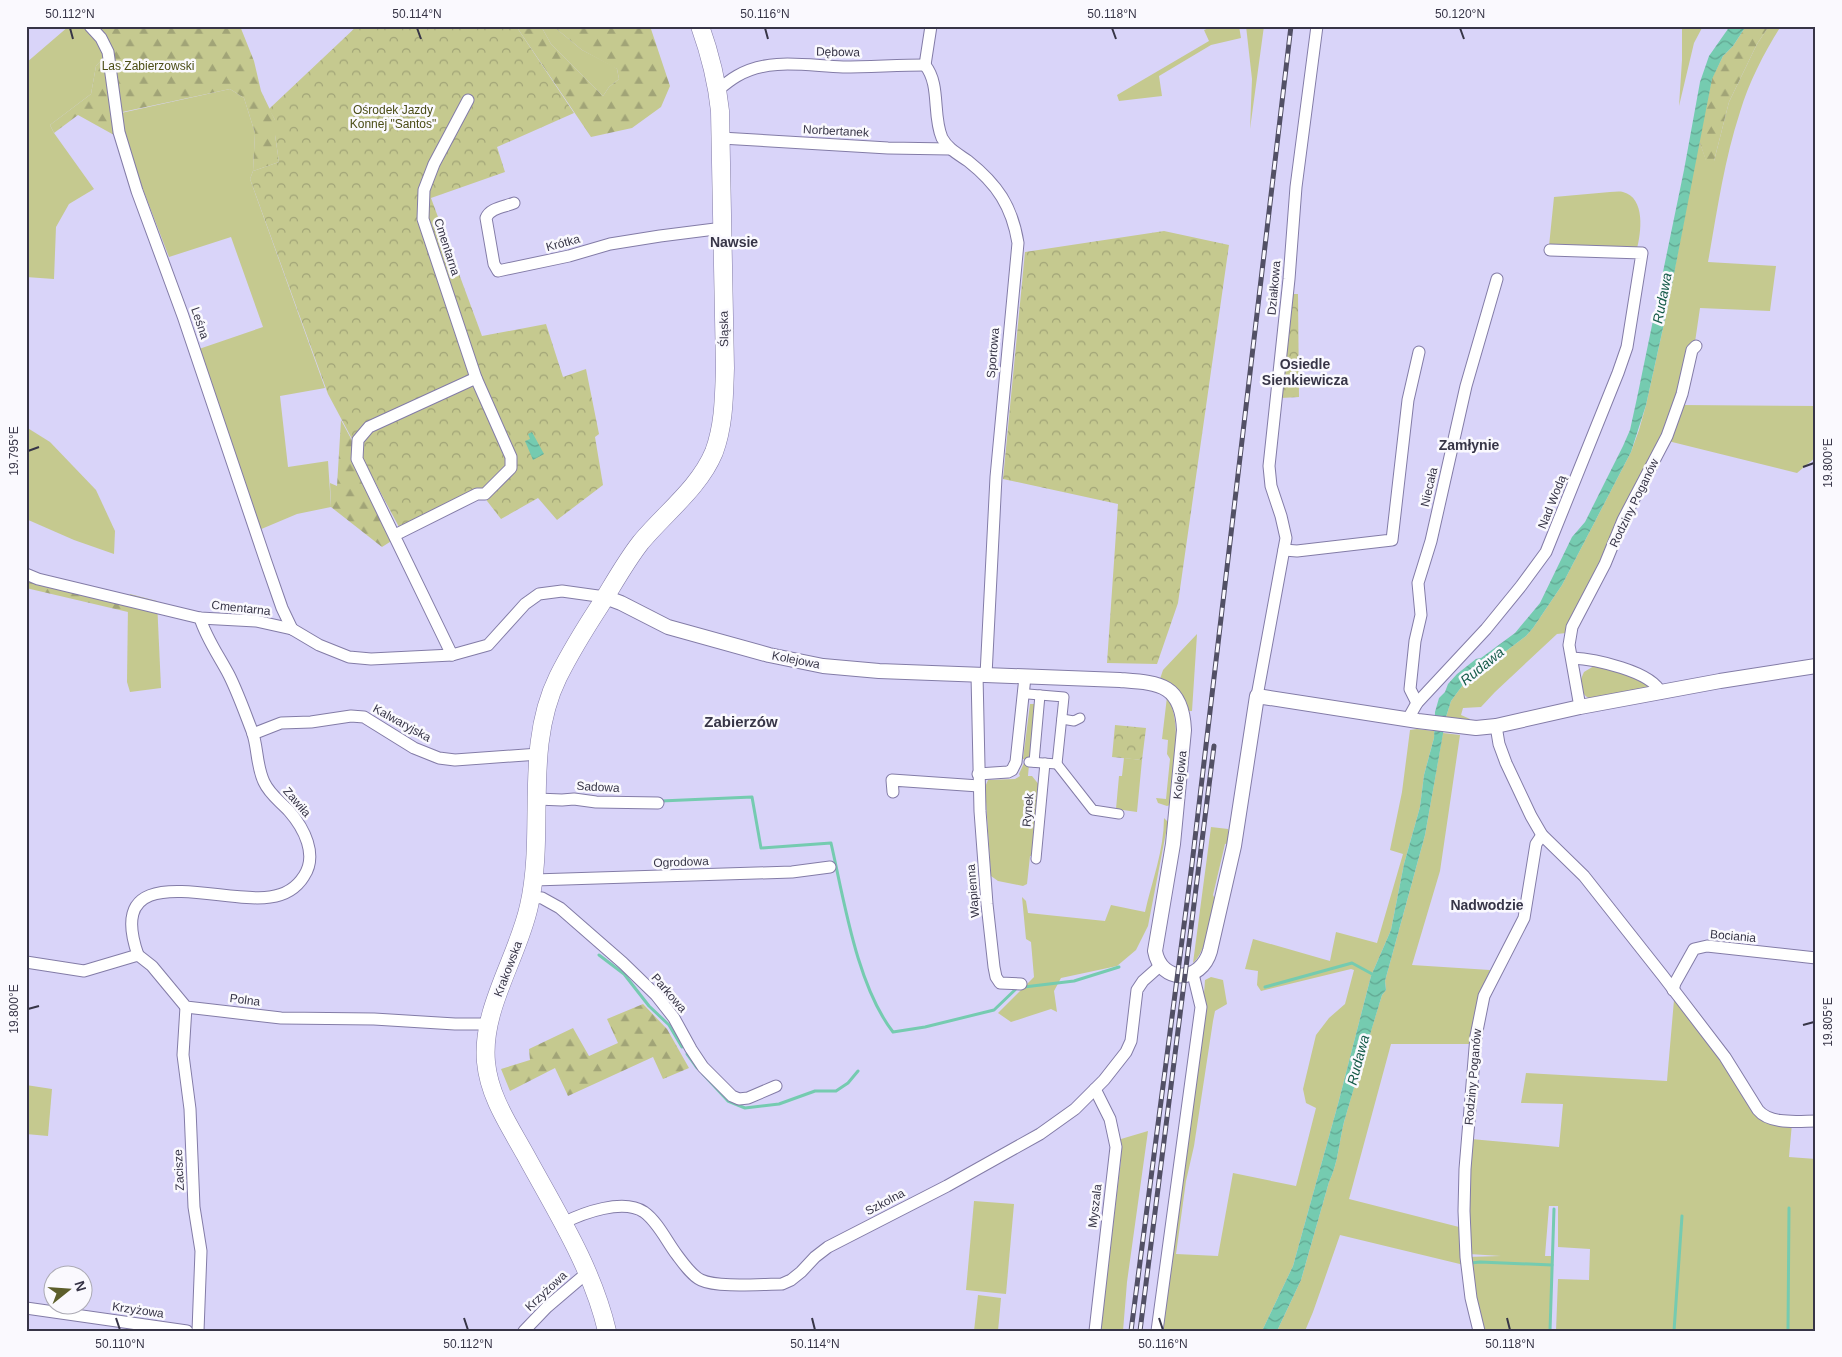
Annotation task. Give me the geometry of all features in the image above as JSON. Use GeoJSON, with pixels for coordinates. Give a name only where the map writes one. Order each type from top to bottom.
{"type":"FeatureCollection","features":[{"type":"Feature","properties":{"kind":"main road","name":"Śląska"},"geometry":{"type":"LineString","coordinates":[[605,596],[643,540],[692,488],[704,470],[718,439],[723,412],[725,368],[722,138],[718,90],[700,26]]}},
{"type":"Feature","properties":{"kind":"main road","name":"Krakowska"},"geometry":{"type":"LineString","coordinates":[[605,596],[553,689],[544,715],[539,754],[532,888],[519,940],[488,1024],[485,1060],[496,1101],[588,1272],[607,1331]]}},
{"type":"Feature","properties":{"kind":"street","name":"Leśna"},"geometry":{"type":"LineString","coordinates":[[90,26],[101,38],[108,52],[119,132],[137,191],[183,316],[282,608],[292,629]]}},
{"type":"Feature","properties":{"kind":"street"},"geometry":{"type":"LineString","coordinates":[[925,64],[931,26]]}},
{"type":"Feature","properties":{"kind":"street","name":"Działkowa"},"geometry":{"type":"LineString","coordinates":[[1284,550],[1285,528],[1271,486],[1269,466],[1289,279],[1298,168],[1317,26]]}},
{"type":"Feature","properties":{"kind":"street","name":"Dębowa"},"geometry":{"type":"LineString","coordinates":[[718,90],[737,76],[755,68],[772,65],[789,63],[855,67],[925,64]]}},
{"type":"Feature","properties":{"kind":"street","name":"Sportowa"},"geometry":{"type":"LineString","coordinates":[[925,64],[930,70],[942,138],[950,149],[991,182],[1009,207],[1018,243],[996,477],[982,675]]}},
{"type":"Feature","properties":{"kind":"street","name":"Cmentarna"},"geometry":{"type":"LineString","coordinates":[[395,535],[477,494],[485,494],[511,468],[511,457],[476,378],[423,219],[424,190],[434,164],[468,100]]}},
{"type":"Feature","properties":{"kind":"street","name":"Norbertanek"},"geometry":{"type":"LineString","coordinates":[[722,138],[888,148],[950,149]]}},
{"type":"Feature","properties":{"kind":"street","name":"Krótka"},"geometry":{"type":"LineString","coordinates":[[514,203],[488,212],[486,218],[494,264],[498,271],[503,272],[610,244],[723,228]]}},
{"type":"Feature","properties":{"kind":"street","name":"Nad Wodą"},"geometry":{"type":"LineString","coordinates":[[1413,720],[1417,703],[1486,628],[1546,552],[1627,347],[1642,254],[1550,250]]}},
{"type":"Feature","properties":{"kind":"street","name":"Niecała"},"geometry":{"type":"LineString","coordinates":[[1417,703],[1410,689],[1415,641],[1422,615],[1418,582],[1431,541],[1466,386],[1497,279]]}},
{"type":"Feature","properties":{"kind":"street","name":"Rodziny Poganów"},"geometry":{"type":"LineString","coordinates":[[1580,707],[1569,645],[1572,628],[1605,564],[1623,520],[1667,436],[1682,394],[1692,350],[1696,346]]}},
{"type":"Feature","properties":{"kind":"street"},"geometry":{"type":"LineString","coordinates":[[1161,966],[1171,974],[1183,976],[1193,974],[1202,967],[1208,958],[1238,826],[1257,696],[1284,550],[1297,551],[1392,540],[1408,400],[1419,352]]}},
{"type":"Feature","properties":{"kind":"street"},"geometry":{"type":"LineString","coordinates":[[452,655],[358,458],[358,440],[369,427],[476,378]]}},
{"type":"Feature","properties":{"kind":"street","name":"Cmentarna"},"geometry":{"type":"LineString","coordinates":[[26,574],[38,579],[200,618],[256,621],[292,629],[319,645],[349,657],[372,659],[452,655],[488,645],[525,604],[539,594],[562,591],[605,596]]}},
{"type":"Feature","properties":{"kind":"street","name":"Kolejowa"},"geometry":{"type":"LineString","coordinates":[[605,596],[668,627],[769,655],[823,666],[879,672],[1152,683],[1169,690],[1179,702],[1184,718],[1184,730],[1173,844],[1155,946],[1155,955],[1161,966]]}},
{"type":"Feature","properties":{"kind":"street","name":"Zawiła"},"geometry":{"type":"LineString","coordinates":[[138,955],[132,936],[132,920],[139,903],[145,896],[172,891],[269,898],[289,892],[297,886],[306,874],[310,863],[310,849],[302,830],[289,811],[271,794],[264,781],[256,758],[253,734],[229,676],[204,630],[200,618]]}},
{"type":"Feature","properties":{"kind":"street"},"geometry":{"type":"LineString","coordinates":[[1572,658],[1603,662],[1641,676],[1656,684],[1660,693]]}},
{"type":"Feature","properties":{"kind":"street"},"geometry":{"type":"LineString","coordinates":[[1257,696],[1465,728],[1496,726],[1580,707],[1816,666]]}},
{"type":"Feature","properties":{"kind":"street","name":"Wapienna"},"geometry":{"type":"LineString","coordinates":[[982,675],[978,780],[987,904],[996,977],[1000,983],[1021,984]]}},
{"type":"Feature","properties":{"kind":"street"},"geometry":{"type":"LineString","coordinates":[[893,792],[892,780],[978,780],[1012,770],[1016,762],[1025,677]]}},
{"type":"Feature","properties":{"kind":"street"},"geometry":{"type":"LineString","coordinates":[[1029,697],[1040,695],[1064,697],[1057,764],[1094,810],[1119,814]]}},
{"type":"Feature","properties":{"kind":"street"},"geometry":{"type":"LineString","coordinates":[[1040,695],[1032,762],[1057,764]]}},
{"type":"Feature","properties":{"kind":"street","name":"Kalwaryjska"},"geometry":{"type":"LineString","coordinates":[[253,734],[281,722],[311,722],[351,716],[364,717],[414,748],[439,758],[455,760],[539,754]]}},
{"type":"Feature","properties":{"kind":"street"},"geometry":{"type":"LineString","coordinates":[[1062,720],[1074,721],[1080,718]]}},
{"type":"Feature","properties":{"kind":"street"},"geometry":{"type":"LineString","coordinates":[[1496,726],[1499,744],[1506,764],[1542,835],[1584,876],[1725,1058],[1762,1115],[1768,1118],[1783,1120],[1816,1122]]}},
{"type":"Feature","properties":{"kind":"street","name":"Rynek"},"geometry":{"type":"LineString","coordinates":[[1036,859],[1045,763]]}},
{"type":"Feature","properties":{"kind":"street","name":"Sadowa"},"geometry":{"type":"LineString","coordinates":[[537,799],[562,800],[574,798],[596,802],[658,803]]}},
{"type":"Feature","properties":{"kind":"street","name":"Rodziny Poganów"},"geometry":{"type":"LineString","coordinates":[[1479,1331],[1471,1298],[1466,1257],[1464,1211],[1465,1169],[1476,1036],[1484,996],[1524,918],[1536,844],[1542,835]]}},
{"type":"Feature","properties":{"kind":"street","name":"Ogrodowa"},"geometry":{"type":"LineString","coordinates":[[532,888],[792,872],[830,867]]}},
{"type":"Feature","properties":{"kind":"street","name":"Parkowa"},"geometry":{"type":"LineString","coordinates":[[532,888],[542,898],[560,908],[623,963],[656,995],[674,1018],[703,1067],[732,1096],[739,1099],[748,1098],[776,1086]]}},
{"type":"Feature","properties":{"kind":"street","name":"Bociania"},"geometry":{"type":"LineString","coordinates":[[1673,990],[1675,982],[1694,949],[1707,946],[1816,958]]}},
{"type":"Feature","properties":{"kind":"street"},"geometry":{"type":"LineString","coordinates":[[26,962],[84,971],[138,955],[152,966],[186,1007]]}},
{"type":"Feature","properties":{"kind":"street","name":"Szkolna"},"geometry":{"type":"LineString","coordinates":[[563,1223],[584,1213],[608,1207],[639,1210],[654,1222],[682,1261],[699,1279],[716,1284],[782,1284],[801,1272],[828,1246],[947,1186],[1040,1134],[1075,1108],[1104,1080],[1129,1047],[1137,990],[1143,981],[1161,966]]}},
{"type":"Feature","properties":{"kind":"street"},"geometry":{"type":"LineString","coordinates":[[1157,1331],[1201,1007],[1193,974]]}},
{"type":"Feature","properties":{"kind":"street","name":"Polna"},"geometry":{"type":"LineString","coordinates":[[186,1007],[280,1018],[374,1019],[488,1024]]}},
{"type":"Feature","properties":{"kind":"street","name":"Zacisze"},"geometry":{"type":"LineString","coordinates":[[186,1007],[184,1055],[190,1109],[194,1207],[202,1251],[198,1331]]}},
{"type":"Feature","properties":{"kind":"street","name":"Myszala"},"geometry":{"type":"LineString","coordinates":[[1094,1089],[1110,1119],[1116,1147],[1095,1331]]}},
{"type":"Feature","properties":{"kind":"street","name":"Krzyżowa"},"geometry":{"type":"LineString","coordinates":[[524,1331],[547,1307],[588,1272]]}},
{"type":"Feature","properties":{"kind":"street","name":"Krzyżowa"},"geometry":{"type":"LineString","coordinates":[[26,1308],[187,1331]]}},
{"type":"Feature","properties":{"kind":"green space"},"geometry":{"type":"Polygon","coordinates":[[[69,26],[82,26],[97,38],[106,55],[96,66],[91,94],[50,125],[94,189],[69,204],[56,227],[54,279],[26,277],[26,63],[69,26]]]}},
{"type":"Feature","properties":{"kind":"green space","name":"Las Zabierzowski"},"geometry":{"type":"Polygon","coordinates":[[[95,26],[240,26],[254,61],[261,91],[275,120],[279,162],[253,171],[255,133],[244,98],[230,89],[113,114],[114,135],[78,115],[54,133],[50,125],[91,94],[96,66],[106,55],[95,26]]]}},
{"type":"Feature","properties":{"kind":"green space","name":"Ośrodek Jazdy Konnej \"Santos\""},"geometry":{"type":"Polygon","coordinates":[[[357,26],[516,26],[574,113],[497,147],[505,172],[431,198],[482,336],[546,324],[563,377],[586,369],[599,434],[595,437],[603,485],[557,520],[538,498],[501,519],[484,497],[399,527],[328,394],[250,179],[253,171],[279,162],[275,120],[269,109],[357,26]]]}},
{"type":"Feature","properties":{"kind":"green space"},"geometry":{"type":"Polygon","coordinates":[[[516,26],[541,26],[551,44],[603,96],[609,87],[619,79],[617,69],[582,50],[553,26],[650,26],[670,86],[661,107],[632,128],[591,137],[516,26]]]}},
{"type":"Feature","properties":{"kind":"green space"},"geometry":{"type":"Polygon","coordinates":[[[541,26],[553,26],[582,50],[613,66],[617,69],[619,79],[609,87],[603,96],[551,44],[541,26]]]}},
{"type":"Feature","properties":{"kind":"green space"},"geometry":{"type":"Polygon","coordinates":[[[1214,26],[1239,26],[1241,38],[1211,45],[1159,76],[1162,96],[1119,101],[1117,95],[1209,41],[1204,30],[1214,26]]]}},
{"type":"Feature","properties":{"kind":"green space"},"geometry":{"type":"Polygon","coordinates":[[[1246,26],[1264,26],[1250,129],[1252,79],[1246,26]]]}},
{"type":"Feature","properties":{"kind":"green space"},"geometry":{"type":"Polygon","coordinates":[[[1682,26],[1703,26],[1694,43],[1679,106],[1682,60],[1682,26]]]}},
{"type":"Feature","properties":{"kind":"green space"},"geometry":{"type":"Polygon","coordinates":[[[1746,26],[1769,26],[1757,44],[1729,102],[1714,161],[1706,161],[1699,140],[1712,78],[1723,56],[1733,46],[1746,26]]]}},
{"type":"Feature","properties":{"kind":"green space"},"geometry":{"type":"Polygon","coordinates":[[[1769,26],[1781,26],[1748,90],[1734,130],[1708,262],[1776,266],[1770,311],[1700,308],[1695,342],[1679,399],[1566,633],[1557,634],[1481,707],[1463,708],[1461,715],[1470,719],[1468,721],[1446,717],[1451,701],[1465,682],[1526,636],[1533,628],[1562,585],[1631,452],[1646,405],[1667,310],[1699,140],[1706,160],[1714,161],[1729,102],[1757,44],[1769,26]]]}},
{"type":"Feature","properties":{"kind":"green space"},"geometry":{"type":"Polygon","coordinates":[[[230,89],[244,98],[255,133],[253,171],[250,179],[325,388],[280,396],[288,467],[328,461],[331,507],[297,514],[259,530],[199,349],[263,327],[231,237],[169,257],[129,153],[121,113],[230,89]]]}},
{"type":"Feature","properties":{"kind":"green space"},"geometry":{"type":"Polygon","coordinates":[[[1623,192],[1630,196],[1639,208],[1640,234],[1637,249],[1549,246],[1554,197],[1623,192]]]}},
{"type":"Feature","properties":{"kind":"green space"},"geometry":{"type":"Polygon","coordinates":[[[1164,231],[1229,245],[1178,603],[1157,664],[1107,663],[1118,504],[1003,479],[1025,252],[1164,231]]]}},
{"type":"Feature","properties":{"kind":"green space"},"geometry":{"type":"Polygon","coordinates":[[[1291,294],[1298,294],[1299,397],[1281,398],[1291,294]]]}},
{"type":"Feature","properties":{"kind":"green space"},"geometry":{"type":"Polygon","coordinates":[[[1682,405],[1816,406],[1816,457],[1797,473],[1668,441],[1682,405]]]}},
{"type":"Feature","properties":{"kind":"green space"},"geometry":{"type":"Polygon","coordinates":[[[341,420],[355,446],[393,540],[382,547],[331,507],[330,483],[337,486],[341,420]]]}},
{"type":"Feature","properties":{"kind":"green space"},"geometry":{"type":"Polygon","coordinates":[[[26,427],[50,442],[96,490],[115,531],[114,554],[74,540],[26,519],[26,427]]]}},
{"type":"Feature","properties":{"kind":"green space"},"geometry":{"type":"Polygon","coordinates":[[[26,580],[128,604],[128,612],[26,588],[26,580]]]}},
{"type":"Feature","properties":{"kind":"green space"},"geometry":{"type":"Polygon","coordinates":[[[130,594],[157,601],[161,688],[130,692],[127,682],[128,604],[130,594]]]}},
{"type":"Feature","properties":{"kind":"green space"},"geometry":{"type":"Polygon","coordinates":[[[1197,634],[1192,711],[1189,711],[1179,691],[1171,684],[1160,679],[1163,670],[1197,634]]]}},
{"type":"Feature","properties":{"kind":"green space"},"geometry":{"type":"Polygon","coordinates":[[[1594,666],[1618,670],[1649,686],[1648,689],[1592,700],[1584,695],[1580,685],[1584,672],[1594,666]]]}},
{"type":"Feature","properties":{"kind":"green space"},"geometry":{"type":"Polygon","coordinates":[[[1167,697],[1175,721],[1176,749],[1170,805],[1167,806],[1158,803],[1156,798],[1166,799],[1170,759],[1167,754],[1168,740],[1162,739],[1167,697]]]}},
{"type":"Feature","properties":{"kind":"green space"},"geometry":{"type":"Polygon","coordinates":[[[1030,704],[1035,704],[1030,760],[1023,759],[1030,704]]]}},
{"type":"Feature","properties":{"kind":"green space"},"geometry":{"type":"Polygon","coordinates":[[[1115,725],[1146,728],[1142,760],[1112,757],[1115,725]]]}},
{"type":"Feature","properties":{"kind":"green space"},"geometry":{"type":"Polygon","coordinates":[[[1410,730],[1434,731],[1434,738],[1424,775],[1420,807],[1404,864],[1391,930],[1371,976],[1293,1266],[1262,1331],[1163,1331],[1206,1003],[1204,994],[1205,980],[1211,977],[1223,980],[1227,1004],[1215,1011],[1194,1146],[1186,1181],[1176,1254],[1218,1256],[1233,1173],[1296,1186],[1316,1108],[1306,1103],[1303,1089],[1316,1035],[1329,1018],[1345,1004],[1354,970],[1351,969],[1261,991],[1257,985],[1258,971],[1245,969],[1253,939],[1330,961],[1336,932],[1377,943],[1403,854],[1390,850],[1402,792],[1410,730]]]}},
{"type":"Feature","properties":{"kind":"green space"},"geometry":{"type":"Polygon","coordinates":[[[1443,733],[1460,735],[1440,871],[1412,965],[1490,970],[1479,999],[1473,1044],[1391,1044],[1349,1199],[1459,1227],[1464,1265],[1340,1235],[1305,1331],[1277,1331],[1301,1280],[1334,1168],[1353,1090],[1382,995],[1386,990],[1385,981],[1425,835],[1443,733]]]}},
{"type":"Feature","properties":{"kind":"green space"},"geometry":{"type":"Polygon","coordinates":[[[1124,758],[1142,760],[1137,812],[1116,809],[1119,776],[1122,776],[1124,758]]]}},
{"type":"Feature","properties":{"kind":"green space"},"geometry":{"type":"Polygon","coordinates":[[[1024,763],[1029,764],[1028,776],[1032,776],[1040,786],[1033,856],[1030,856],[1027,884],[1023,886],[998,881],[991,876],[985,787],[988,780],[1015,779],[1020,776],[1019,774],[1024,763]]]}},
{"type":"Feature","properties":{"kind":"green space"},"geometry":{"type":"Polygon","coordinates":[[[1164,818],[1168,822],[1148,926],[1136,950],[1117,966],[1061,978],[1054,991],[1057,1012],[1051,1009],[1011,1022],[998,1013],[1034,977],[1031,942],[1026,939],[1022,897],[1026,901],[1028,913],[1105,921],[1111,905],[1145,912],[1160,854],[1164,818]]]}},
{"type":"Feature","properties":{"kind":"green space"},"geometry":{"type":"Polygon","coordinates":[[[1211,827],[1228,829],[1230,843],[1225,844],[1213,895],[1216,901],[1208,934],[1201,952],[1193,963],[1211,827]]]}},
{"type":"Feature","properties":{"kind":"green space"},"geometry":{"type":"Polygon","coordinates":[[[1674,1000],[1722,1059],[1762,1120],[1792,1123],[1789,1157],[1816,1159],[1816,1331],[1556,1331],[1558,1279],[1589,1280],[1590,1249],[1558,1247],[1558,1206],[1549,1206],[1545,1256],[1552,1256],[1549,1331],[1474,1331],[1466,1257],[1501,1256],[1469,1254],[1466,1225],[1471,1139],[1559,1147],[1563,1104],[1521,1103],[1526,1073],[1667,1081],[1674,1000]]]}},
{"type":"Feature","properties":{"kind":"green space"},"geometry":{"type":"Polygon","coordinates":[[[643,1004],[667,1029],[689,1068],[663,1079],[653,1057],[568,1096],[555,1068],[510,1091],[501,1069],[530,1060],[529,1049],[573,1028],[589,1056],[618,1043],[607,1019],[643,1004]]]}},
{"type":"Feature","properties":{"kind":"green space"},"geometry":{"type":"Polygon","coordinates":[[[26,1085],[52,1089],[48,1136],[26,1134],[26,1085]]]}},
{"type":"Feature","properties":{"kind":"green space"},"geometry":{"type":"Polygon","coordinates":[[[1148,1131],[1127,1282],[1123,1331],[1100,1331],[1121,1160],[1121,1139],[1148,1131]]]}},
{"type":"Feature","properties":{"kind":"green space"},"geometry":{"type":"Polygon","coordinates":[[[974,1201],[1014,1204],[1006,1294],[966,1290],[974,1201]]]}},
{"type":"Feature","properties":{"kind":"green space"},"geometry":{"type":"Polygon","coordinates":[[[978,1295],[1001,1298],[998,1331],[974,1331],[978,1295]]]}},
{"type":"Feature","properties":{"kind":"water","name":"Rudawa"},"geometry":{"type":"Polygon","coordinates":[[[1730,26],[1746,26],[1733,46],[1723,56],[1712,79],[1667,310],[1646,405],[1631,452],[1562,585],[1533,628],[1526,636],[1465,682],[1451,701],[1446,717],[1425,835],[1385,981],[1386,990],[1382,995],[1344,1122],[1334,1168],[1301,1280],[1277,1331],[1262,1331],[1293,1266],[1371,976],[1391,930],[1404,864],[1420,807],[1424,775],[1434,738],[1435,712],[1439,698],[1457,674],[1515,633],[1540,603],[1572,537],[1585,522],[1630,430],[1684,170],[1700,82],[1709,56],[1730,26]]]}},
{"type":"Feature","properties":{"kind":"water"},"geometry":{"type":"Polygon","coordinates":[[[532,432],[544,454],[533,460],[525,441],[530,439],[528,434],[532,432]]]}},
{"type":"Feature","properties":{"kind":"waterway"},"geometry":{"type":"LineString","coordinates":[[661,801],[752,797],[761,848],[831,843],[853,942],[861,967],[870,991],[893,1032],[925,1027],[994,1010],[1018,987]]}},
{"type":"Feature","properties":{"kind":"waterway"},"geometry":{"type":"LineString","coordinates":[[599,955],[624,974],[649,1006],[669,1025],[682,1047]]}},
{"type":"Feature","properties":{"kind":"waterway"},"geometry":{"type":"LineString","coordinates":[[1265,987],[1352,963],[1374,975]]}},
{"type":"Feature","properties":{"kind":"waterway"},"geometry":{"type":"LineString","coordinates":[[1024,987],[1074,981],[1119,967]]}},
{"type":"Feature","properties":{"kind":"waterway"},"geometry":{"type":"LineString","coordinates":[[687,1054],[697,1068]]}},
{"type":"Feature","properties":{"kind":"waterway"},"geometry":{"type":"LineString","coordinates":[[703,1074],[728,1101],[745,1108],[779,1104],[815,1091],[836,1091],[848,1083],[858,1071]]}},
{"type":"Feature","properties":{"kind":"waterway"},"geometry":{"type":"LineString","coordinates":[[1788,1331],[1789,1208]]}},
{"type":"Feature","properties":{"kind":"waterway"},"geometry":{"type":"LineString","coordinates":[[1550,1331],[1554,1209]]}},
{"type":"Feature","properties":{"kind":"waterway"},"geometry":{"type":"LineString","coordinates":[[1674,1331],[1682,1216]]}},
{"type":"Feature","properties":{"kind":"waterway"},"geometry":{"type":"LineString","coordinates":[[1471,1263],[1552,1265]]}},
{"type":"Feature","properties":{"kind":"railway"},"geometry":{"type":"LineString","coordinates":[[1131,1331],[1192,864],[1291,26]]}},
{"type":"Feature","properties":{"kind":"railway"},"geometry":{"type":"LineString","coordinates":[[1140,1331],[1214,746]]}},
{"type":"Feature","properties":{"kind":"district","name":"Nawsie"},"geometry":{"type":"Point","coordinates":[734,242]}},
{"type":"Feature","properties":{"kind":"district","name":"Osiedle Sienkiewicza"},"geometry":{"type":"Point","coordinates":[1305,372]}},
{"type":"Feature","properties":{"kind":"district","name":"Zamłynie"},"geometry":{"type":"Point","coordinates":[1469,445]}},
{"type":"Feature","properties":{"kind":"district","name":"Zabierzów"},"geometry":{"type":"Point","coordinates":[741,722]}},
{"type":"Feature","properties":{"kind":"district","name":"Nadwodzie"},"geometry":{"type":"Point","coordinates":[1487,905]}}]}
